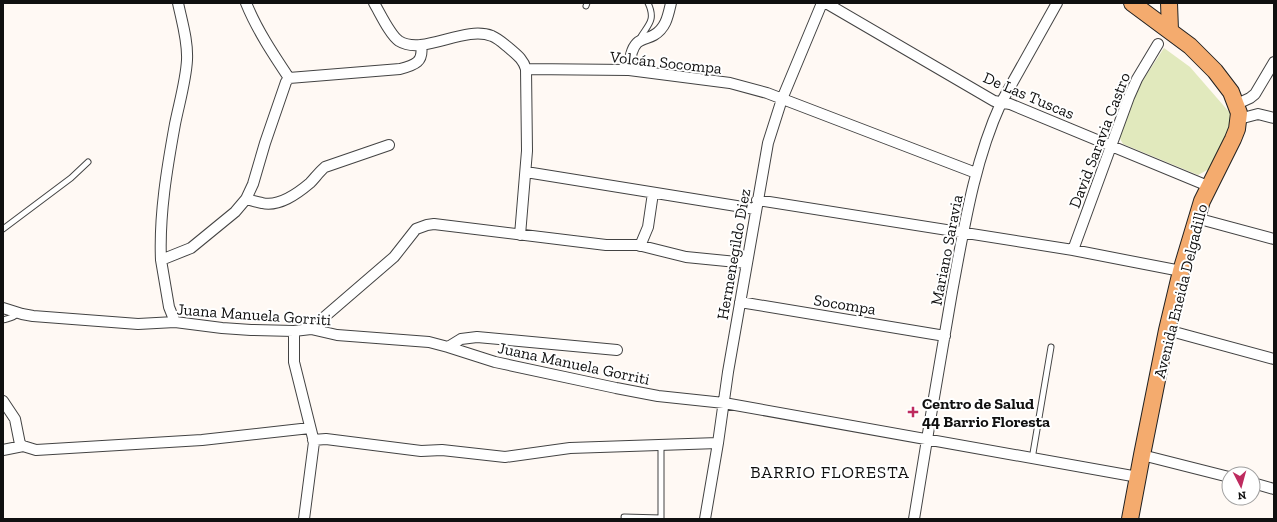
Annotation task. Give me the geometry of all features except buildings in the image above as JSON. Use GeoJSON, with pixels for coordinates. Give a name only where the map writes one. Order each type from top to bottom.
{"type":"FeatureCollection","features":[{"type":"Feature","properties":{"kind":"main road"},"geometry":{"type":"LineString","coordinates":[[1132,3],[1190,46],[1215,71],[1231,92],[1238,112]]}},
{"type":"Feature","properties":{"kind":"main road"},"geometry":{"type":"LineString","coordinates":[[1150,3],[1170,30]]}},
{"type":"Feature","properties":{"kind":"main road"},"geometry":{"type":"LineString","coordinates":[[1168,3],[1170,30]]}},
{"type":"Feature","properties":{"kind":"main road","name":"Avenida Eneida Delgadillo"},"geometry":{"type":"LineString","coordinates":[[1130,519],[1167,330],[1181,271],[1196,218],[1208,186],[1237,130],[1238,112]]}},
{"type":"Feature","properties":{"kind":"street"},"geometry":{"type":"LineString","coordinates":[[175,322],[169,307],[160,237],[161,218],[172,144],[187,62],[186,41],[178,3]]}},
{"type":"Feature","properties":{"kind":"street"},"geometry":{"type":"LineString","coordinates":[[246,3],[261,35],[289,78]]}},
{"type":"Feature","properties":{"kind":"street"},"geometry":{"type":"LineString","coordinates":[[374,3],[395,38],[405,44],[422,45],[469,34],[482,34],[499,40],[519,56],[524,62],[526,69],[527,151],[520,235]]}},
{"type":"Feature","properties":{"kind":"street"},"geometry":{"type":"LineString","coordinates":[[629,70],[632,51],[637,43],[654,35],[661,29],[668,17],[671,3]]}},
{"type":"Feature","properties":{"kind":"street","name":"Hermenegildo Diez"},"geometry":{"type":"LineString","coordinates":[[705,519],[756,205],[768,143],[782,99],[822,3]]}},
{"type":"Feature","properties":{"kind":"street","name":"De Las Tuscas"},"geometry":{"type":"LineString","coordinates":[[826,3],[994,100],[1001,103],[1010,104],[1208,186]]}},
{"type":"Feature","properties":{"kind":"street","name":"Mariano Saravia"},"geometry":{"type":"LineString","coordinates":[[914,519],[963,233],[976,173],[994,118],[1001,103],[1057,3]]}},
{"type":"Feature","properties":{"kind":"street","name":"David Saravia Castro"},"geometry":{"type":"LineString","coordinates":[[1073,250],[1110,145],[1137,79],[1158,44]]}},
{"type":"Feature","properties":{"kind":"street"},"geometry":{"type":"LineString","coordinates":[[289,78],[400,69],[415,64],[421,58],[422,45]]}},
{"type":"Feature","properties":{"kind":"street"},"geometry":{"type":"LineString","coordinates":[[1238,112],[1255,94],[1274,62]]}},
{"type":"Feature","properties":{"kind":"street","name":"Volcán Socompa"},"geometry":{"type":"LineString","coordinates":[[526,69],[629,70],[751,88],[976,173]]}},
{"type":"Feature","properties":{"kind":"street"},"geometry":{"type":"LineString","coordinates":[[162,260],[191,248],[235,212],[246,199],[253,184],[265,143],[286,82],[289,78]]}},
{"type":"Feature","properties":{"kind":"street"},"geometry":{"type":"LineString","coordinates":[[1238,112],[1258,114],[1274,118]]}},
{"type":"Feature","properties":{"kind":"street"},"geometry":{"type":"LineString","coordinates":[[246,199],[263,204],[282,201],[293,195],[310,182],[320,170],[325,167],[389,145]]}},
{"type":"Feature","properties":{"kind":"street"},"geometry":{"type":"LineString","coordinates":[[526,172],[653,192],[963,233],[1073,250],[1181,271]]}},
{"type":"Feature","properties":{"kind":"street"},"geometry":{"type":"LineString","coordinates":[[640,246],[648,227],[653,192]]}},
{"type":"Feature","properties":{"kind":"street"},"geometry":{"type":"LineString","coordinates":[[1196,218],[1274,239]]}},
{"type":"Feature","properties":{"kind":"street"},"geometry":{"type":"LineString","coordinates":[[319,330],[322,319],[394,257],[416,229],[434,224],[606,245],[640,246],[686,257],[747,264]]}},
{"type":"Feature","properties":{"kind":"street","name":"Socompa"},"geometry":{"type":"LineString","coordinates":[[740,302],[945,336]]}},
{"type":"Feature","properties":{"kind":"street","name":"Juana Manuela Gorriti"},"geometry":{"type":"LineString","coordinates":[[3,308],[33,316],[138,324],[175,322],[222,328],[294,331],[311,329],[337,335],[429,342],[495,362],[658,396],[724,403],[1138,477]]}},
{"type":"Feature","properties":{"kind":"street"},"geometry":{"type":"LineString","coordinates":[[1167,330],[1274,359]]}},
{"type":"Feature","properties":{"kind":"street"},"geometry":{"type":"LineString","coordinates":[[294,331],[294,362],[314,447],[304,519]]}},
{"type":"Feature","properties":{"kind":"street"},"geometry":{"type":"LineString","coordinates":[[448,347],[461,339],[477,336],[617,350]]}},
{"type":"Feature","properties":{"kind":"street"},"geometry":{"type":"LineString","coordinates":[[3,400],[15,420],[20,444],[23,446]]}},
{"type":"Feature","properties":{"kind":"street"},"geometry":{"type":"LineString","coordinates":[[3,450],[23,446],[36,450],[202,440],[310,428]]}},
{"type":"Feature","properties":{"kind":"street"},"geometry":{"type":"LineString","coordinates":[[313,440],[326,439],[421,451],[442,450],[505,457],[570,448],[718,443]]}},
{"type":"Feature","properties":{"kind":"street"},"geometry":{"type":"LineString","coordinates":[[1142,455],[1221,475]]}},
{"type":"Feature","properties":{"kind":"street"},"geometry":{"type":"LineString","coordinates":[[1261,485],[1274,488]]}},
{"type":"Feature","properties":{"kind":"lane"},"geometry":{"type":"LineString","coordinates":[[637,43],[651,21],[648,3]]}},
{"type":"Feature","properties":{"kind":"lane"},"geometry":{"type":"LineString","coordinates":[[3,229],[72,178],[88,162]]}},
{"type":"Feature","properties":{"kind":"lane"},"geometry":{"type":"LineString","coordinates":[[3,320],[16,316],[18,313]]}},
{"type":"Feature","properties":{"kind":"lane"},"geometry":{"type":"LineString","coordinates":[[1032,459],[1051,347]]}},
{"type":"Feature","properties":{"kind":"lane"},"geometry":{"type":"LineString","coordinates":[[624,517],[661,519],[661,445]]}},
{"type":"Feature","properties":{"kind":"green space"},"geometry":{"type":"Polygon","coordinates":[[[1164,48],[1190,67],[1230,113],[1232,127],[1211,168],[1198,175],[1123,144],[1118,135],[1139,86],[1164,48]]]}},
{"type":"Feature","properties":{"kind":"place","name":"Centro de Salud 44 Barrio Floresta"},"geometry":{"type":"Point","coordinates":[913,412]}},
{"type":"Feature","properties":{"kind":"district","name":"BARRIO FLORESTA"},"geometry":{"type":"Point","coordinates":[830,472]}}]}
